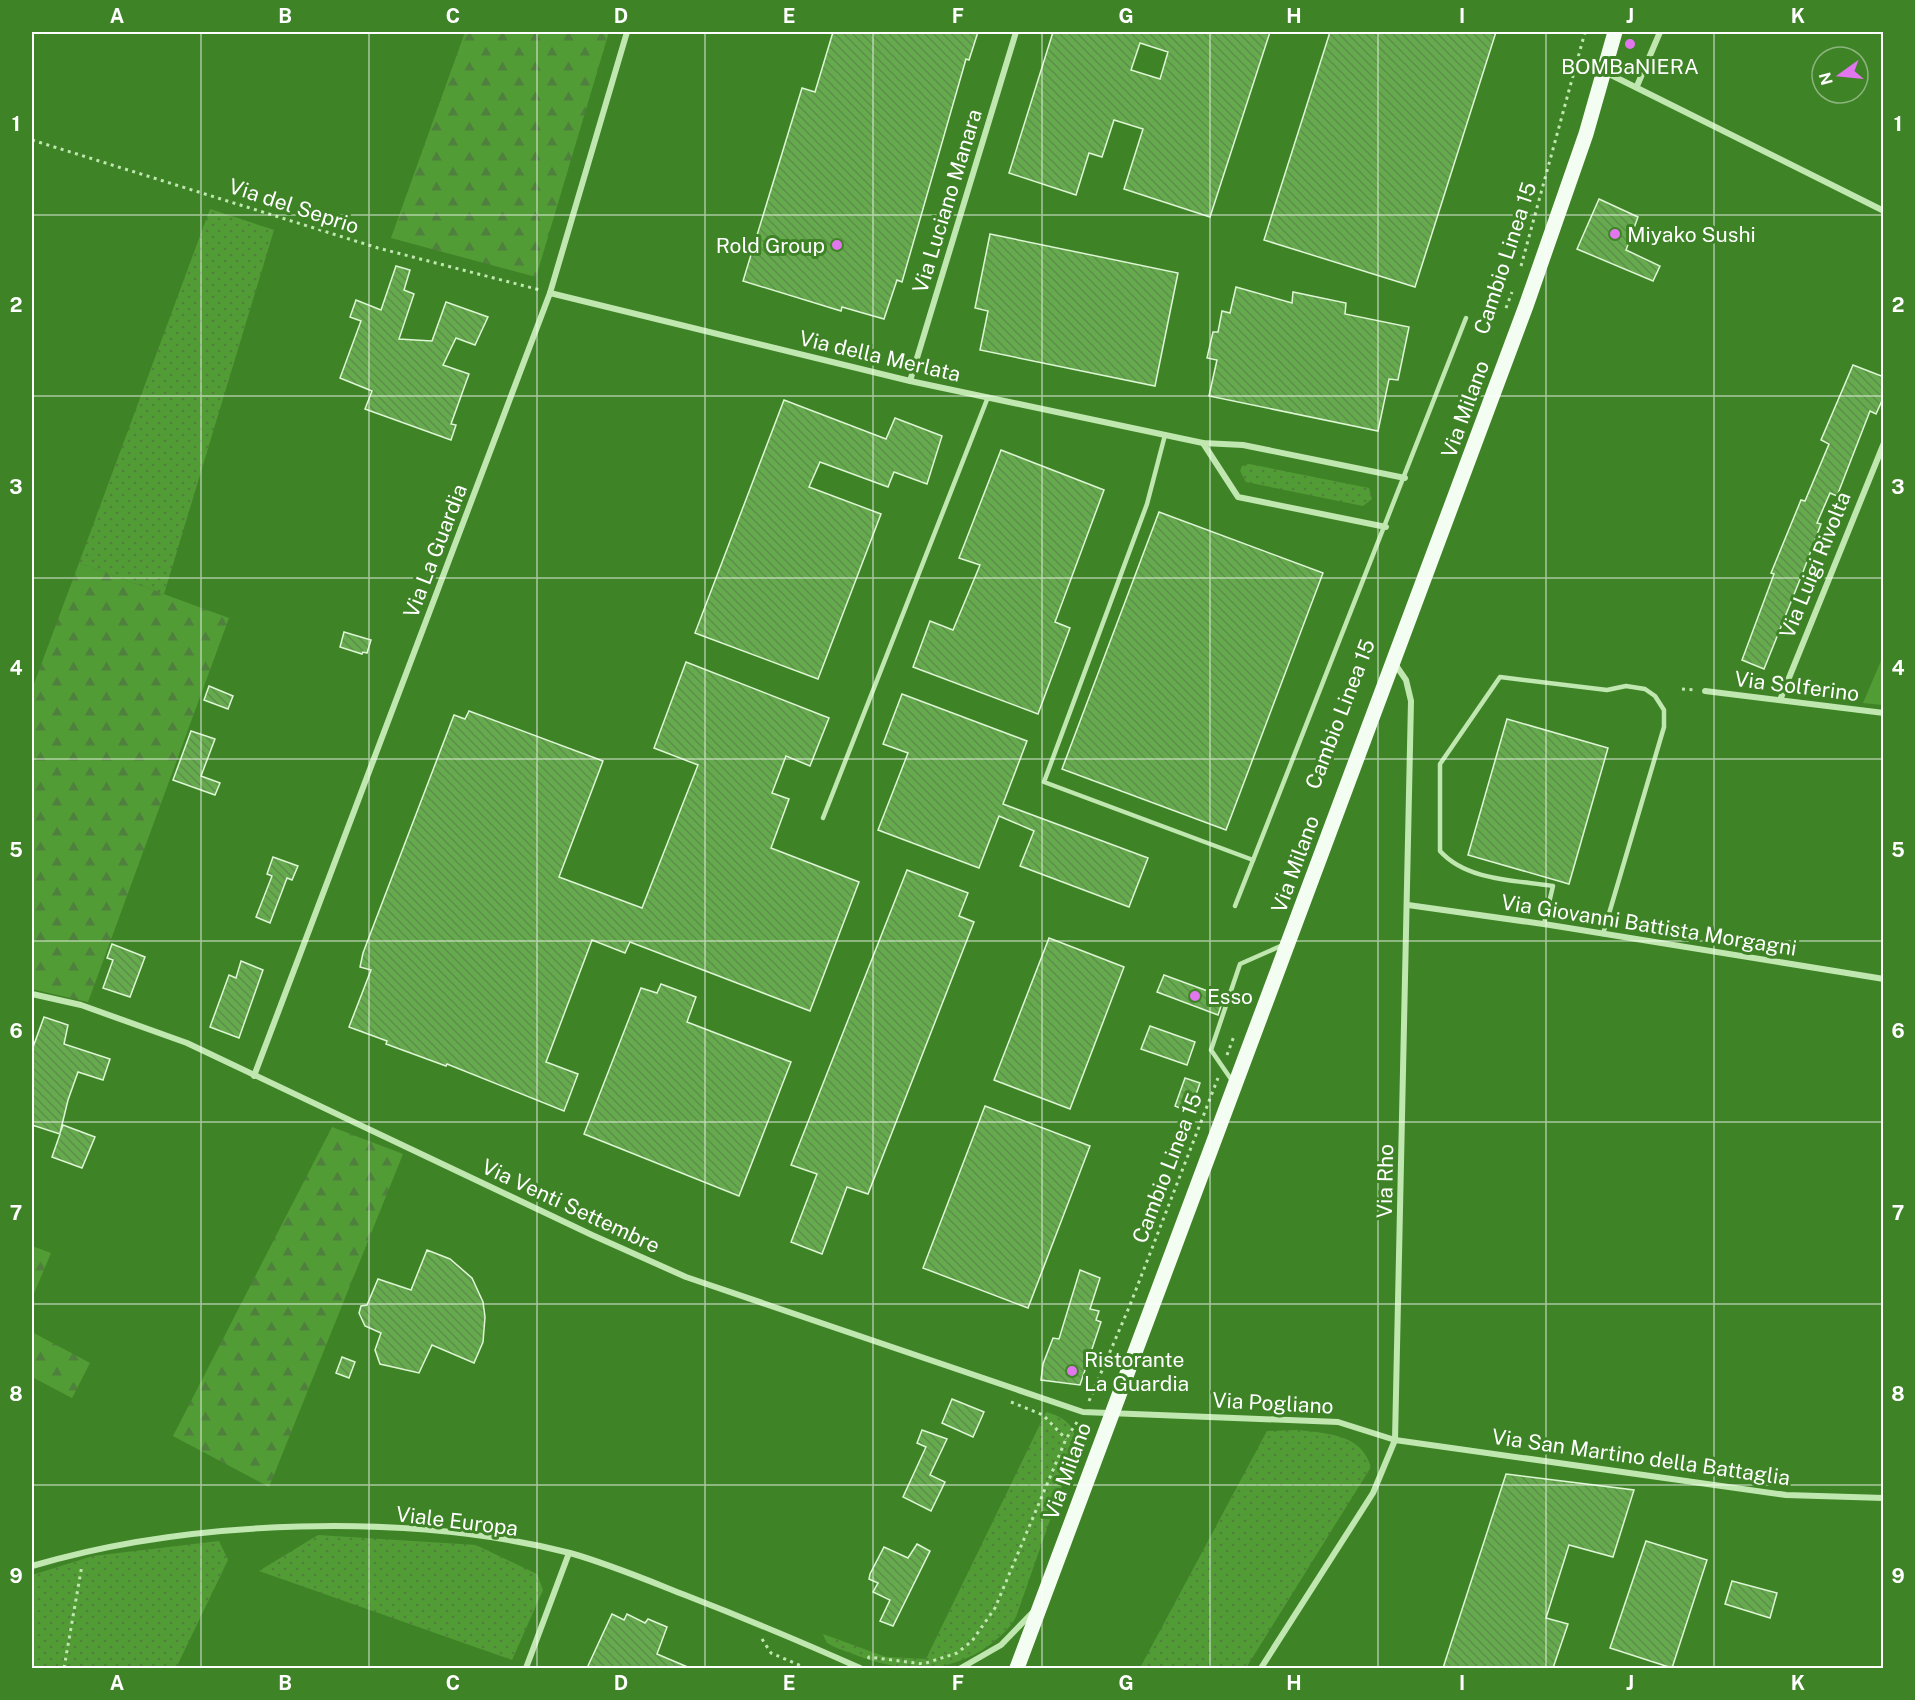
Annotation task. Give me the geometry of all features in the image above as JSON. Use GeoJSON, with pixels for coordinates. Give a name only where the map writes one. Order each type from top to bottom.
{"type":"FeatureCollection","features":[{"type":"Feature","properties":{"kind":"main road","name":"Via Milano"},"geometry":{"type":"LineString","coordinates":[[1017,1668],[1563,204],[1605,72],[1615,32]]}},
{"type":"Feature","properties":{"kind":"street","name":"Via La Guardia"},"geometry":{"type":"LineString","coordinates":[[254,1076],[550,293],[627,32]]}},
{"type":"Feature","properties":{"kind":"street","name":"Via Luciano Manara"},"geometry":{"type":"LineString","coordinates":[[910,381],[1016,32]]}},
{"type":"Feature","properties":{"kind":"street"},"geometry":{"type":"LineString","coordinates":[[1637,86],[1660,32]]}},
{"type":"Feature","properties":{"kind":"street"},"geometry":{"type":"LineString","coordinates":[[1605,72],[1884,210]]}},
{"type":"Feature","properties":{"kind":"street","name":"Via della Merlata"},"geometry":{"type":"LineString","coordinates":[[550,293],[988,398],[1203,443],[1243,445],[1405,478]]}},
{"type":"Feature","properties":{"kind":"street"},"geometry":{"type":"LineString","coordinates":[[1203,443],[1238,497],[1386,527]]}},
{"type":"Feature","properties":{"kind":"street","name":"Via Luigi Rivolta"},"geometry":{"type":"LineString","coordinates":[[1780,700],[1852,515],[1884,443]]}},
{"type":"Feature","properties":{"kind":"street","name":"Via Rho"},"geometry":{"type":"LineString","coordinates":[[1261,1668],[1373,1493],[1395,1440],[1411,700],[1406,680],[1393,662]]}},
{"type":"Feature","properties":{"kind":"street","name":"Via Solferino"},"geometry":{"type":"LineString","coordinates":[[1706,691],[1884,713]]}},
{"type":"Feature","properties":{"kind":"street","name":"Via Giovanni Battista Morgagni"},"geometry":{"type":"LineString","coordinates":[[1408,905],[1544,924],[1884,979]]}},
{"type":"Feature","properties":{"kind":"street","name":"Via Venti Settembre"},"geometry":{"type":"LineString","coordinates":[[32,994],[81,1005],[187,1043],[592,1235],[686,1277],[1083,1412],[1111,1413]]}},
{"type":"Feature","properties":{"kind":"street","name":"Via Pogliano"},"geometry":{"type":"LineString","coordinates":[[1111,1413],[1338,1422],[1395,1440]]}},
{"type":"Feature","properties":{"kind":"street","name":"Via San Martino della Battaglia"},"geometry":{"type":"LineString","coordinates":[[1395,1440],[1786,1495],[1884,1498]]}},
{"type":"Feature","properties":{"kind":"street","name":"Viale Europa"},"geometry":{"type":"LineString","coordinates":[[32,1566],[85,1551],[221,1531],[338,1527],[440,1533],[569,1553],[633,1574],[860,1668]]}},
{"type":"Feature","properties":{"kind":"street"},"geometry":{"type":"LineString","coordinates":[[526,1668],[569,1553]]}},
{"type":"Feature","properties":{"kind":"street"},"geometry":{"type":"LineString","coordinates":[[961,1668],[1001,1645],[1038,1607]]}},
{"type":"Feature","properties":{"kind":"lane"},"geometry":{"type":"LineString","coordinates":[[1235,906],[1467,318]]}},
{"type":"Feature","properties":{"kind":"lane"},"geometry":{"type":"LineString","coordinates":[[823,818],[988,398]]}},
{"type":"Feature","properties":{"kind":"lane"},"geometry":{"type":"LineString","coordinates":[[1165,435],[1147,504],[1044,782],[1253,860]]}},
{"type":"Feature","properties":{"kind":"lane"},"geometry":{"type":"LineString","coordinates":[[1544,924],[1553,886],[1468,872],[1449,861],[1440,851],[1440,764],[1500,677],[1607,690],[1626,686],[1645,689],[1655,696],[1664,710],[1664,728],[1603,934]]}},
{"type":"Feature","properties":{"kind":"lane"},"geometry":{"type":"LineString","coordinates":[[1235,1085],[1211,1050],[1240,964],[1288,943]]}},
{"type":"Feature","properties":{"kind":"path","name":"Cambio Linea 15"},"geometry":{"type":"LineString","coordinates":[[1520,268],[1585,32]]}},
{"type":"Feature","properties":{"kind":"path","name":"Via del Seprio"},"geometry":{"type":"LineString","coordinates":[[32,140],[378,248],[550,293]]}},
{"type":"Feature","properties":{"kind":"path","name":"Cambio Linea 15"},"geometry":{"type":"LineString","coordinates":[[1502,318],[1513,288]]}},
{"type":"Feature","properties":{"kind":"path","name":"Cambio Linea 15"},"geometry":{"type":"LineString","coordinates":[[866,1663],[869,1657],[903,1663],[940,1661],[957,1653],[978,1634],[996,1608],[1066,1439],[1083,1412],[1130,1305],[1234,1035]]}},
{"type":"Feature","properties":{"kind":"path"},"geometry":{"type":"LineString","coordinates":[[64,1668],[85,1551]]}},
{"type":"Feature","properties":{"kind":"path"},"geometry":{"type":"LineString","coordinates":[[753,1622],[771,1653],[806,1668]]}},
{"type":"Feature","properties":{"kind":"green space"},"geometry":{"type":"Polygon","coordinates":[[[465,32],[609,32],[536,277],[391,238],[465,32]]]}},
{"type":"Feature","properties":{"kind":"green space"},"geometry":{"type":"Polygon","coordinates":[[[210,209],[274,230],[164,594],[79,563],[210,209]]]}},
{"type":"Feature","properties":{"kind":"green space"},"geometry":{"type":"Polygon","coordinates":[[[1249,464],[1369,488],[1372,499],[1363,506],[1246,482],[1240,471],[1242,466],[1249,464]]]}},
{"type":"Feature","properties":{"kind":"green space"},"geometry":{"type":"Polygon","coordinates":[[[79,563],[229,618],[88,1002],[32,989],[32,689],[79,563]]]}},
{"type":"Feature","properties":{"kind":"green space"},"geometry":{"type":"Polygon","coordinates":[[[1883,656],[1882,705],[1863,703],[1883,656]]]}},
{"type":"Feature","properties":{"kind":"green space"},"geometry":{"type":"Polygon","coordinates":[[[332,1127],[403,1154],[269,1487],[173,1436],[332,1127]]]}},
{"type":"Feature","properties":{"kind":"green space"},"geometry":{"type":"Polygon","coordinates":[[[32,1246],[51,1253],[32,1298],[32,1246]]]}},
{"type":"Feature","properties":{"kind":"green space"},"geometry":{"type":"Polygon","coordinates":[[[32,1332],[90,1363],[72,1398],[32,1377],[32,1332]]]}},
{"type":"Feature","properties":{"kind":"green space"},"geometry":{"type":"Polygon","coordinates":[[[1046,1412],[1068,1423],[1074,1433],[1076,1446],[1016,1617],[1005,1632],[975,1654],[942,1666],[925,1668],[908,1668],[873,1661],[836,1648],[826,1642],[823,1634],[886,1657],[926,1659],[1046,1412]]]}},
{"type":"Feature","properties":{"kind":"green space"},"geometry":{"type":"Polygon","coordinates":[[[1299,1430],[1332,1435],[1352,1442],[1360,1448],[1371,1467],[1246,1668],[1140,1668],[1267,1431],[1299,1430]]]}},
{"type":"Feature","properties":{"kind":"green space"},"geometry":{"type":"Polygon","coordinates":[[[318,1535],[476,1545],[537,1574],[543,1590],[512,1660],[259,1571],[318,1535]]]}},
{"type":"Feature","properties":{"kind":"green space"},"geometry":{"type":"Polygon","coordinates":[[[219,1541],[228,1560],[176,1668],[32,1668],[32,1575],[93,1556],[219,1541]]]}},
{"type":"Feature","properties":{"kind":"building"},"geometry":{"type":"Polygon","coordinates":[[[833,32],[978,32],[969,60],[966,59],[902,282],[897,280],[884,319],[842,307],[841,311],[743,281],[802,88],[815,92],[833,32]]]}},
{"type":"Feature","properties":{"kind":"building"},"geometry":{"type":"Polygon","coordinates":[[[1053,32],[1270,32],[1210,217],[1124,189],[1143,129],[1114,120],[1102,157],[1089,153],[1076,195],[1009,173],[1053,32]],[[1140,43],[1131,70],[1160,79],[1168,52],[1140,43]]]}},
{"type":"Feature","properties":{"kind":"building"},"geometry":{"type":"Polygon","coordinates":[[[1330,32],[1496,32],[1415,287],[1264,240],[1330,32]]]}},
{"type":"Feature","properties":{"kind":"building"},"geometry":{"type":"Polygon","coordinates":[[[1599,199],[1638,217],[1626,250],[1660,266],[1653,281],[1577,249],[1599,199]]]}},
{"type":"Feature","properties":{"kind":"building"},"geometry":{"type":"Polygon","coordinates":[[[990,234],[1178,273],[1155,386],[980,350],[988,311],[975,308],[990,234]]]}},
{"type":"Feature","properties":{"kind":"building"},"geometry":{"type":"Polygon","coordinates":[[[396,266],[410,270],[404,290],[414,294],[399,339],[432,341],[446,302],[488,317],[475,345],[456,338],[443,365],[469,374],[451,424],[456,425],[451,440],[365,409],[372,391],[340,378],[361,321],[350,317],[356,300],[381,310],[396,266]]]}},
{"type":"Feature","properties":{"kind":"building"},"geometry":{"type":"Polygon","coordinates":[[[1236,287],[1292,303],[1293,292],[1346,303],[1345,314],[1409,327],[1398,380],[1389,379],[1378,431],[1209,396],[1217,360],[1207,358],[1213,332],[1218,332],[1222,311],[1230,313],[1236,287]]]}},
{"type":"Feature","properties":{"kind":"building"},"geometry":{"type":"Polygon","coordinates":[[[1853,365],[1884,377],[1884,396],[1876,414],[1870,411],[1837,496],[1830,493],[1817,523],[1821,524],[1803,572],[1764,669],[1742,660],[1774,574],[1771,573],[1801,500],[1805,501],[1829,444],[1821,440],[1853,365]]]}},
{"type":"Feature","properties":{"kind":"building"},"geometry":{"type":"Polygon","coordinates":[[[784,400],[886,439],[895,418],[942,436],[927,484],[894,472],[888,487],[820,462],[809,487],[881,514],[818,679],[695,633],[784,400]]]}},
{"type":"Feature","properties":{"kind":"building"},"geometry":{"type":"Polygon","coordinates":[[[1001,450],[1104,490],[1055,622],[1070,628],[1038,714],[913,667],[930,621],[953,630],[980,565],[959,558],[1001,450]]]}},
{"type":"Feature","properties":{"kind":"building"},"geometry":{"type":"Polygon","coordinates":[[[1159,512],[1323,573],[1226,830],[1062,769],[1159,512]]]}},
{"type":"Feature","properties":{"kind":"building"},"geometry":{"type":"Polygon","coordinates":[[[344,632],[371,640],[367,653],[362,654],[340,647],[344,632]]]}},
{"type":"Feature","properties":{"kind":"building"},"geometry":{"type":"Polygon","coordinates":[[[686,662],[829,718],[810,766],[786,756],[772,793],[789,799],[771,848],[859,882],[810,1011],[630,942],[625,953],[592,940],[546,1062],[578,1074],[564,1111],[447,1064],[446,1066],[386,1044],[387,1041],[349,1027],[371,970],[360,967],[363,953],[454,715],[465,719],[469,711],[603,761],[559,877],[642,908],[698,765],[654,748],[686,662]]]}},
{"type":"Feature","properties":{"kind":"building"},"geometry":{"type":"Polygon","coordinates":[[[209,686],[233,696],[228,709],[204,700],[209,686]]]}},
{"type":"Feature","properties":{"kind":"building"},"geometry":{"type":"Polygon","coordinates":[[[902,694],[1027,741],[1003,804],[1148,858],[1129,907],[1020,866],[1034,831],[999,816],[979,868],[878,830],[908,753],[883,744],[902,694]]]}},
{"type":"Feature","properties":{"kind":"building"},"geometry":{"type":"Polygon","coordinates":[[[1507,719],[1608,748],[1569,884],[1468,855],[1507,719]]]}},
{"type":"Feature","properties":{"kind":"building"},"geometry":{"type":"Polygon","coordinates":[[[191,731],[215,739],[201,776],[220,783],[215,795],[173,780],[191,731]]]}},
{"type":"Feature","properties":{"kind":"building"},"geometry":{"type":"Polygon","coordinates":[[[273,857],[298,866],[292,880],[287,878],[270,923],[256,917],[272,876],[267,874],[273,857]]]}},
{"type":"Feature","properties":{"kind":"building"},"geometry":{"type":"Polygon","coordinates":[[[907,870],[968,893],[959,916],[974,922],[868,1194],[847,1187],[822,1254],[791,1242],[817,1174],[791,1165],[907,870]]]}},
{"type":"Feature","properties":{"kind":"building"},"geometry":{"type":"Polygon","coordinates":[[[1049,938],[1124,967],[1070,1109],[994,1080],[1049,938]]]}},
{"type":"Feature","properties":{"kind":"building"},"geometry":{"type":"Polygon","coordinates":[[[112,944],[145,957],[130,997],[103,988],[113,960],[107,958],[112,944]]]}},
{"type":"Feature","properties":{"kind":"building"},"geometry":{"type":"Polygon","coordinates":[[[241,961],[263,970],[239,1038],[210,1027],[229,975],[236,978],[241,961]]]}},
{"type":"Feature","properties":{"kind":"building"},"geometry":{"type":"Polygon","coordinates":[[[1164,975],[1224,997],[1218,1015],[1157,992],[1164,975]]]}},
{"type":"Feature","properties":{"kind":"building"},"geometry":{"type":"Polygon","coordinates":[[[661,984],[696,997],[687,1022],[791,1062],[739,1196],[584,1134],[641,988],[657,993],[661,984]]]}},
{"type":"Feature","properties":{"kind":"building"},"geometry":{"type":"Polygon","coordinates":[[[44,1017],[68,1025],[64,1044],[110,1059],[103,1080],[78,1072],[68,1100],[60,1133],[63,1125],[95,1137],[82,1168],[52,1157],[60,1134],[32,1125],[32,1050],[44,1017]]]}},
{"type":"Feature","properties":{"kind":"building"},"geometry":{"type":"Polygon","coordinates":[[[1150,1026],[1195,1042],[1187,1065],[1141,1049],[1150,1026]]]}},
{"type":"Feature","properties":{"kind":"building"},"geometry":{"type":"Polygon","coordinates":[[[1185,1078],[1200,1083],[1190,1112],[1175,1106],[1185,1078]]]}},
{"type":"Feature","properties":{"kind":"building"},"geometry":{"type":"Polygon","coordinates":[[[985,1106],[1090,1146],[1028,1308],[923,1268],[985,1106]]]}},
{"type":"Feature","properties":{"kind":"building"},"geometry":{"type":"Polygon","coordinates":[[[427,1250],[450,1259],[472,1278],[483,1302],[485,1317],[483,1342],[474,1363],[432,1345],[419,1373],[380,1364],[375,1350],[381,1333],[365,1326],[359,1313],[361,1306],[367,1305],[378,1279],[411,1290],[427,1250]]]}},
{"type":"Feature","properties":{"kind":"building"},"geometry":{"type":"Polygon","coordinates":[[[1080,1270],[1100,1278],[1090,1309],[1099,1311],[1096,1320],[1101,1322],[1080,1385],[1041,1380],[1043,1364],[1053,1338],[1059,1339],[1080,1270]]]}},
{"type":"Feature","properties":{"kind":"building"},"geometry":{"type":"Polygon","coordinates":[[[342,1357],[355,1362],[349,1378],[336,1373],[342,1357]]]}},
{"type":"Feature","properties":{"kind":"building"},"geometry":{"type":"Polygon","coordinates":[[[952,1399],[984,1412],[973,1437],[942,1423],[952,1399]]]}},
{"type":"Feature","properties":{"kind":"building"},"geometry":{"type":"Polygon","coordinates":[[[922,1430],[947,1439],[930,1475],[945,1482],[931,1511],[903,1497],[926,1447],[917,1443],[922,1430]]]}},
{"type":"Feature","properties":{"kind":"building"},"geometry":{"type":"Polygon","coordinates":[[[1506,1474],[1634,1490],[1613,1557],[1569,1545],[1546,1618],[1568,1624],[1553,1668],[1443,1668],[1506,1474]]]}},
{"type":"Feature","properties":{"kind":"building"},"geometry":{"type":"Polygon","coordinates":[[[1646,1541],[1707,1560],[1672,1668],[1610,1648],[1646,1541]]]}},
{"type":"Feature","properties":{"kind":"building"},"geometry":{"type":"Polygon","coordinates":[[[917,1544],[930,1551],[893,1626],[880,1621],[890,1600],[873,1592],[878,1583],[869,1579],[870,1574],[884,1547],[908,1558],[917,1544]]]}},
{"type":"Feature","properties":{"kind":"building"},"geometry":{"type":"Polygon","coordinates":[[[1732,1581],[1777,1593],[1770,1618],[1725,1604],[1732,1581]]]}},
{"type":"Feature","properties":{"kind":"building"},"geometry":{"type":"Polygon","coordinates":[[[612,1614],[624,1620],[627,1614],[645,1623],[648,1619],[667,1627],[657,1654],[690,1668],[587,1668],[612,1614]]]}},
{"type":"Feature","properties":{"kind":"place","name":"BOMBaNIERA"},"geometry":{"type":"Point","coordinates":[1630,44]}},
{"type":"Feature","properties":{"kind":"place","name":"Miyako Sushi"},"geometry":{"type":"Point","coordinates":[1615,234]}},
{"type":"Feature","properties":{"kind":"place","name":"Rold Group"},"geometry":{"type":"Point","coordinates":[837,245]}},
{"type":"Feature","properties":{"kind":"place","name":"Esso"},"geometry":{"type":"Point","coordinates":[1195,996]}},
{"type":"Feature","properties":{"kind":"place","name":"Ristorante La Guardia"},"geometry":{"type":"Point","coordinates":[1072,1371]}}]}
